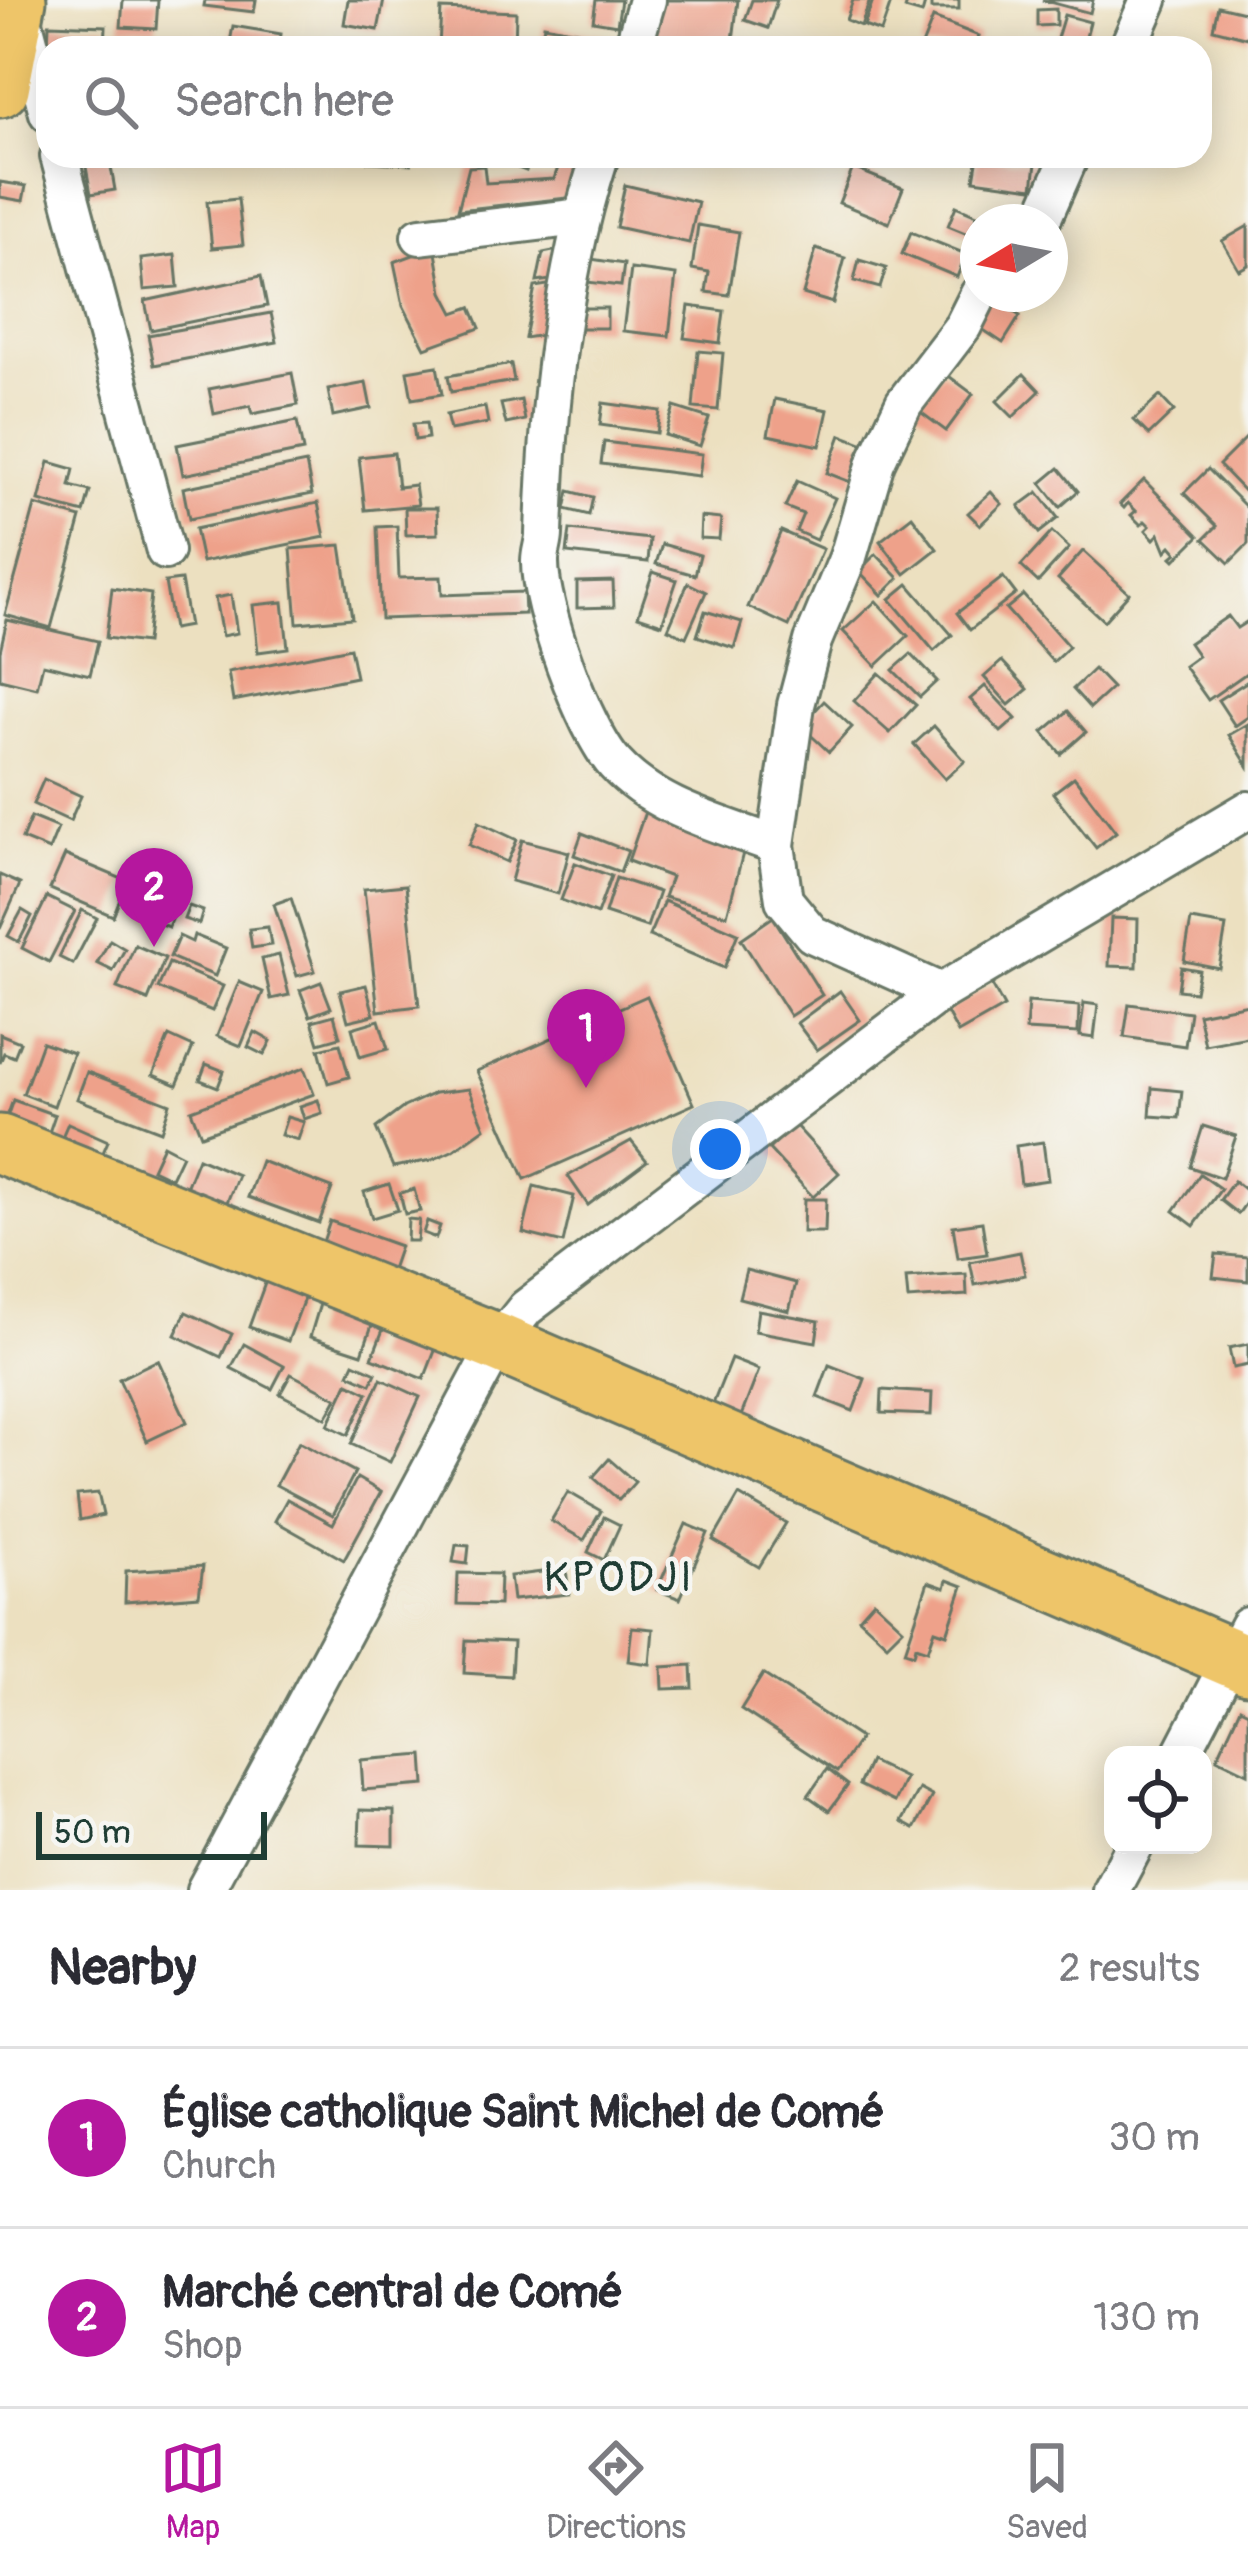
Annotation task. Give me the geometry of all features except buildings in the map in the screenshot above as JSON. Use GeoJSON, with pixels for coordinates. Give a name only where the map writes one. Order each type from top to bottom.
{"type":"FeatureCollection","features":[{"type":"Feature","properties":{"kind":"main road"},"geometry":{"type":"LineString","coordinates":[[0,88],[17,0]]}},
{"type":"Feature","properties":{"kind":"main road"},"geometry":{"type":"LineString","coordinates":[[0,1144],[498,1343],[1242,1650]]}},
{"type":"Feature","properties":{"kind":"street"},"geometry":{"type":"LineString","coordinates":[[17,0],[36,69]]}},
{"type":"Feature","properties":{"kind":"street"},"geometry":{"type":"LineString","coordinates":[[636,36],[647,0]]}},
{"type":"Feature","properties":{"kind":"street"},"geometry":{"type":"LineString","coordinates":[[1133,36],[1149,0]]}},
{"type":"Feature","properties":{"kind":"street"},"geometry":{"type":"LineString","coordinates":[[62,168],[165,551]]}},
{"type":"Feature","properties":{"kind":"street"},"geometry":{"type":"LineString","coordinates":[[596,168],[580,217],[553,383],[540,564],[557,641],[599,740],[631,779],[660,801],[776,845]]}},
{"type":"Feature","properties":{"kind":"street"},"geometry":{"type":"LineString","coordinates":[[1049,204],[1065,168]]}},
{"type":"Feature","properties":{"kind":"street"},"geometry":{"type":"LineString","coordinates":[[421,236],[580,217]]}},
{"type":"Feature","properties":{"kind":"street"},"geometry":{"type":"LineString","coordinates":[[940,992],[812,934],[784,900],[776,845],[796,705],[813,641],[848,557],[870,478],[904,403],[970,312]]}},
{"type":"Feature","properties":{"kind":"street"},"geometry":{"type":"LineString","coordinates":[[205,1890],[498,1343],[526,1309],[940,992],[1248,810]]}},
{"type":"Feature","properties":{"kind":"street"},"geometry":{"type":"LineString","coordinates":[[1186,1746],[1242,1650]]}},
{"type":"Feature","properties":{"kind":"street"},"geometry":{"type":"LineString","coordinates":[[1112,1890],[1130,1854]]}},
{"type":"Feature","properties":{"kind":"place","name":"Marché central de Comé"},"geometry":{"type":"Point","coordinates":[154,947]}},
{"type":"Feature","properties":{"kind":"place","name":"Église catholique Saint Michel de Comé"},"geometry":{"type":"Point","coordinates":[586,1088]}},
{"type":"Feature","properties":{"kind":"district","name":"KPODJI"},"geometry":{"type":"Point","coordinates":[619,1576]}}]}
